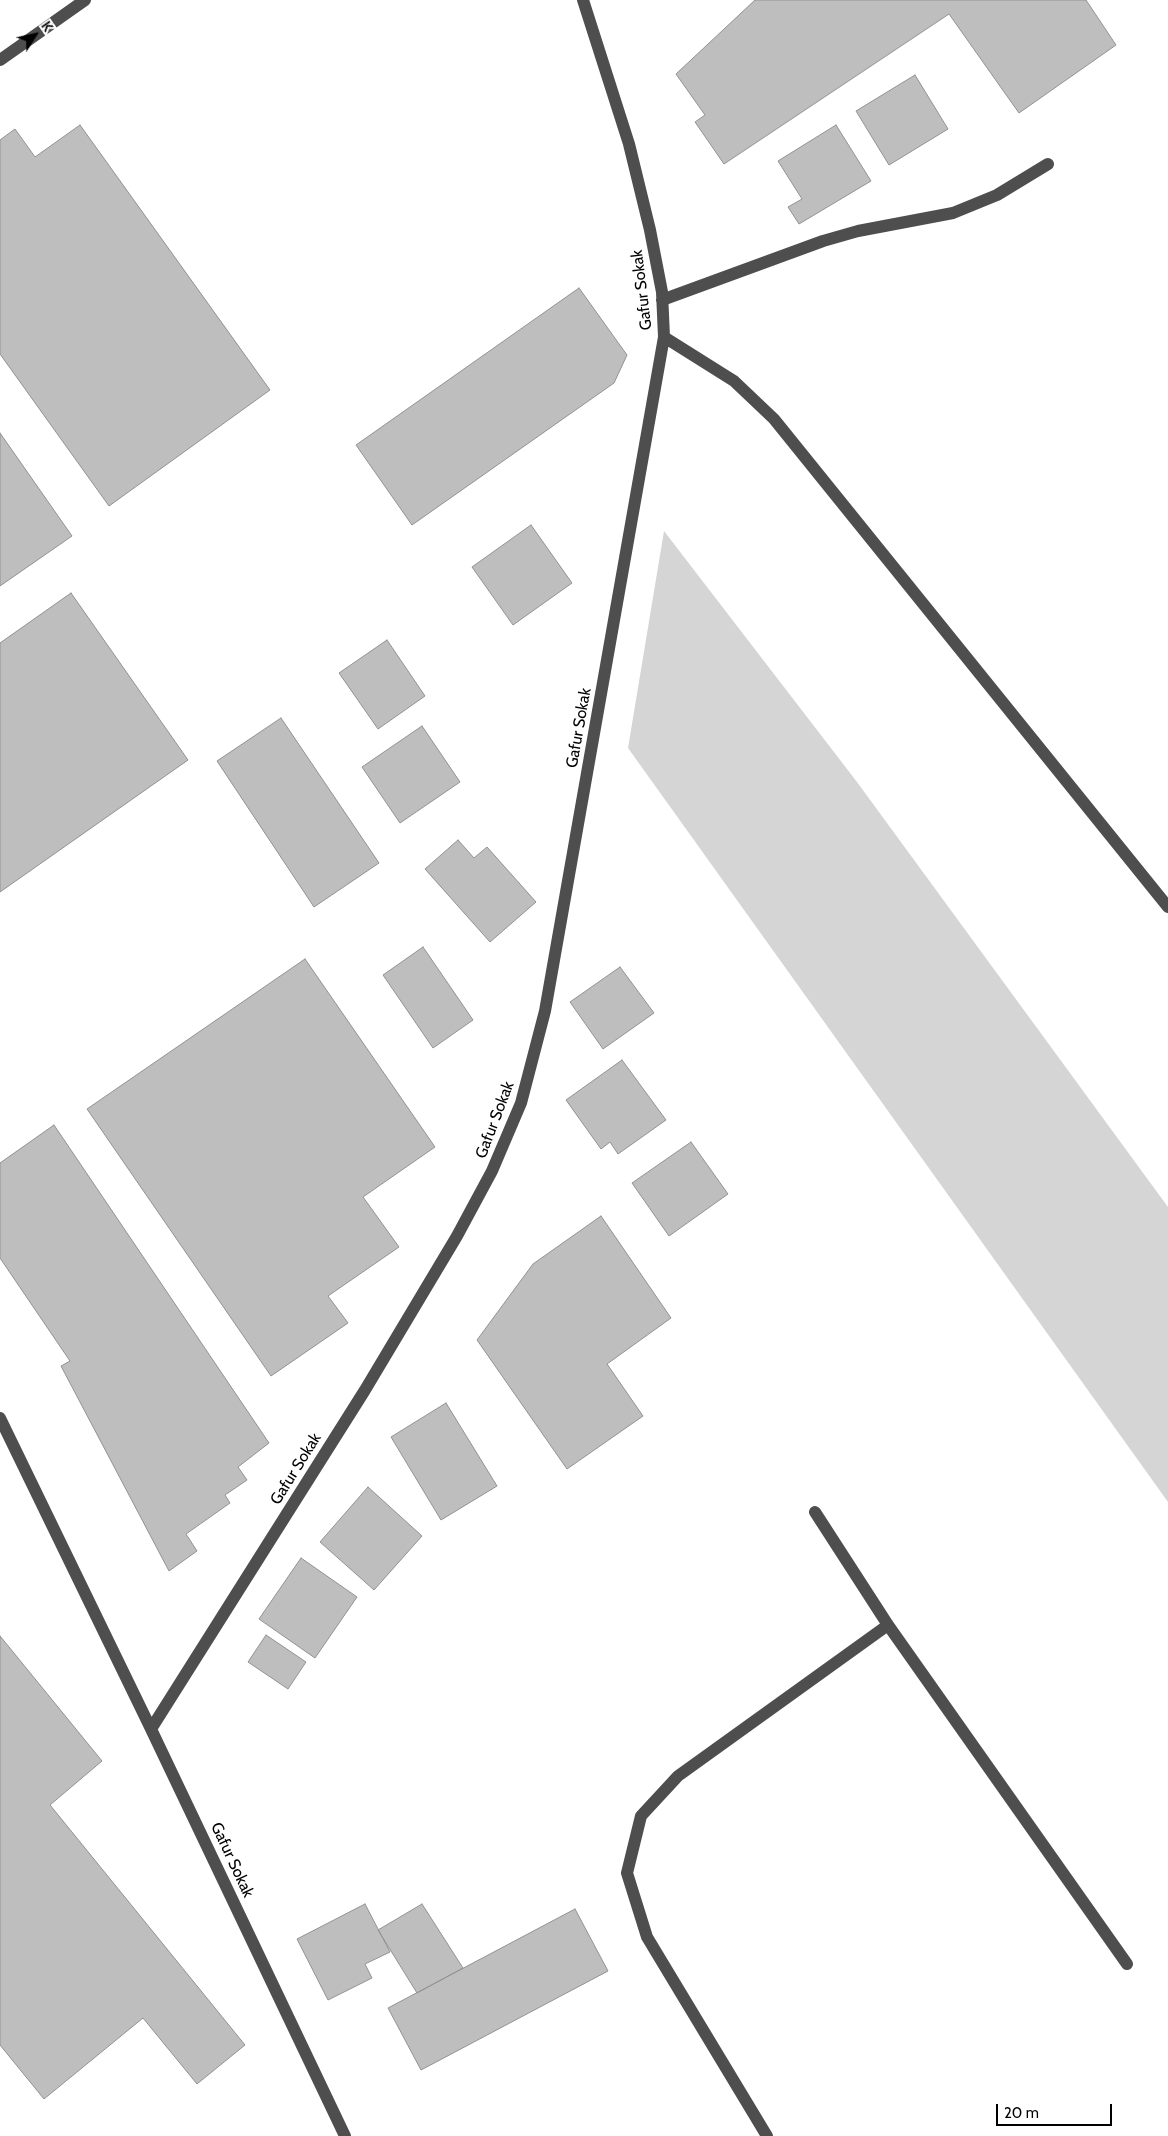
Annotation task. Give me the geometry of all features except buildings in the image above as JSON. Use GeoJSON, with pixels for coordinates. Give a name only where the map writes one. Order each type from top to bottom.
{"type":"FeatureCollection","features":[{"type":"Feature","properties":{"kind":"street"},"geometry":{"type":"LineString","coordinates":[[0,60],[85,0]]}},
{"type":"Feature","properties":{"kind":"street","name":"Gafur Sokak"},"geometry":{"type":"LineString","coordinates":[[345,2136],[151,1729],[360,1399],[447,1254],[492,1171],[522,1103],[545,1011],[664,338],[662,300],[650,230],[630,144],[583,0]]}},
{"type":"Feature","properties":{"kind":"street"},"geometry":{"type":"LineString","coordinates":[[662,300],[823,241],[858,231],[953,213],[997,194],[1048,164]]}},
{"type":"Feature","properties":{"kind":"street"},"geometry":{"type":"LineString","coordinates":[[664,338],[734,381],[774,418],[1168,907]]}},
{"type":"Feature","properties":{"kind":"street"},"geometry":{"type":"LineString","coordinates":[[0,1418],[151,1729]]}},
{"type":"Feature","properties":{"kind":"street"},"geometry":{"type":"LineString","coordinates":[[815,1512],[888,1625],[1127,1964]]}},
{"type":"Feature","properties":{"kind":"street"},"geometry":{"type":"LineString","coordinates":[[767,2136],[647,1937],[627,1873],[641,1816],[678,1776],[888,1625]]}},
{"type":"Feature","properties":{"kind":"shaded area"},"geometry":{"type":"Polygon","coordinates":[[[664,531],[857,782],[1168,1207],[1168,1502],[628,748],[664,531]]]}}]}
